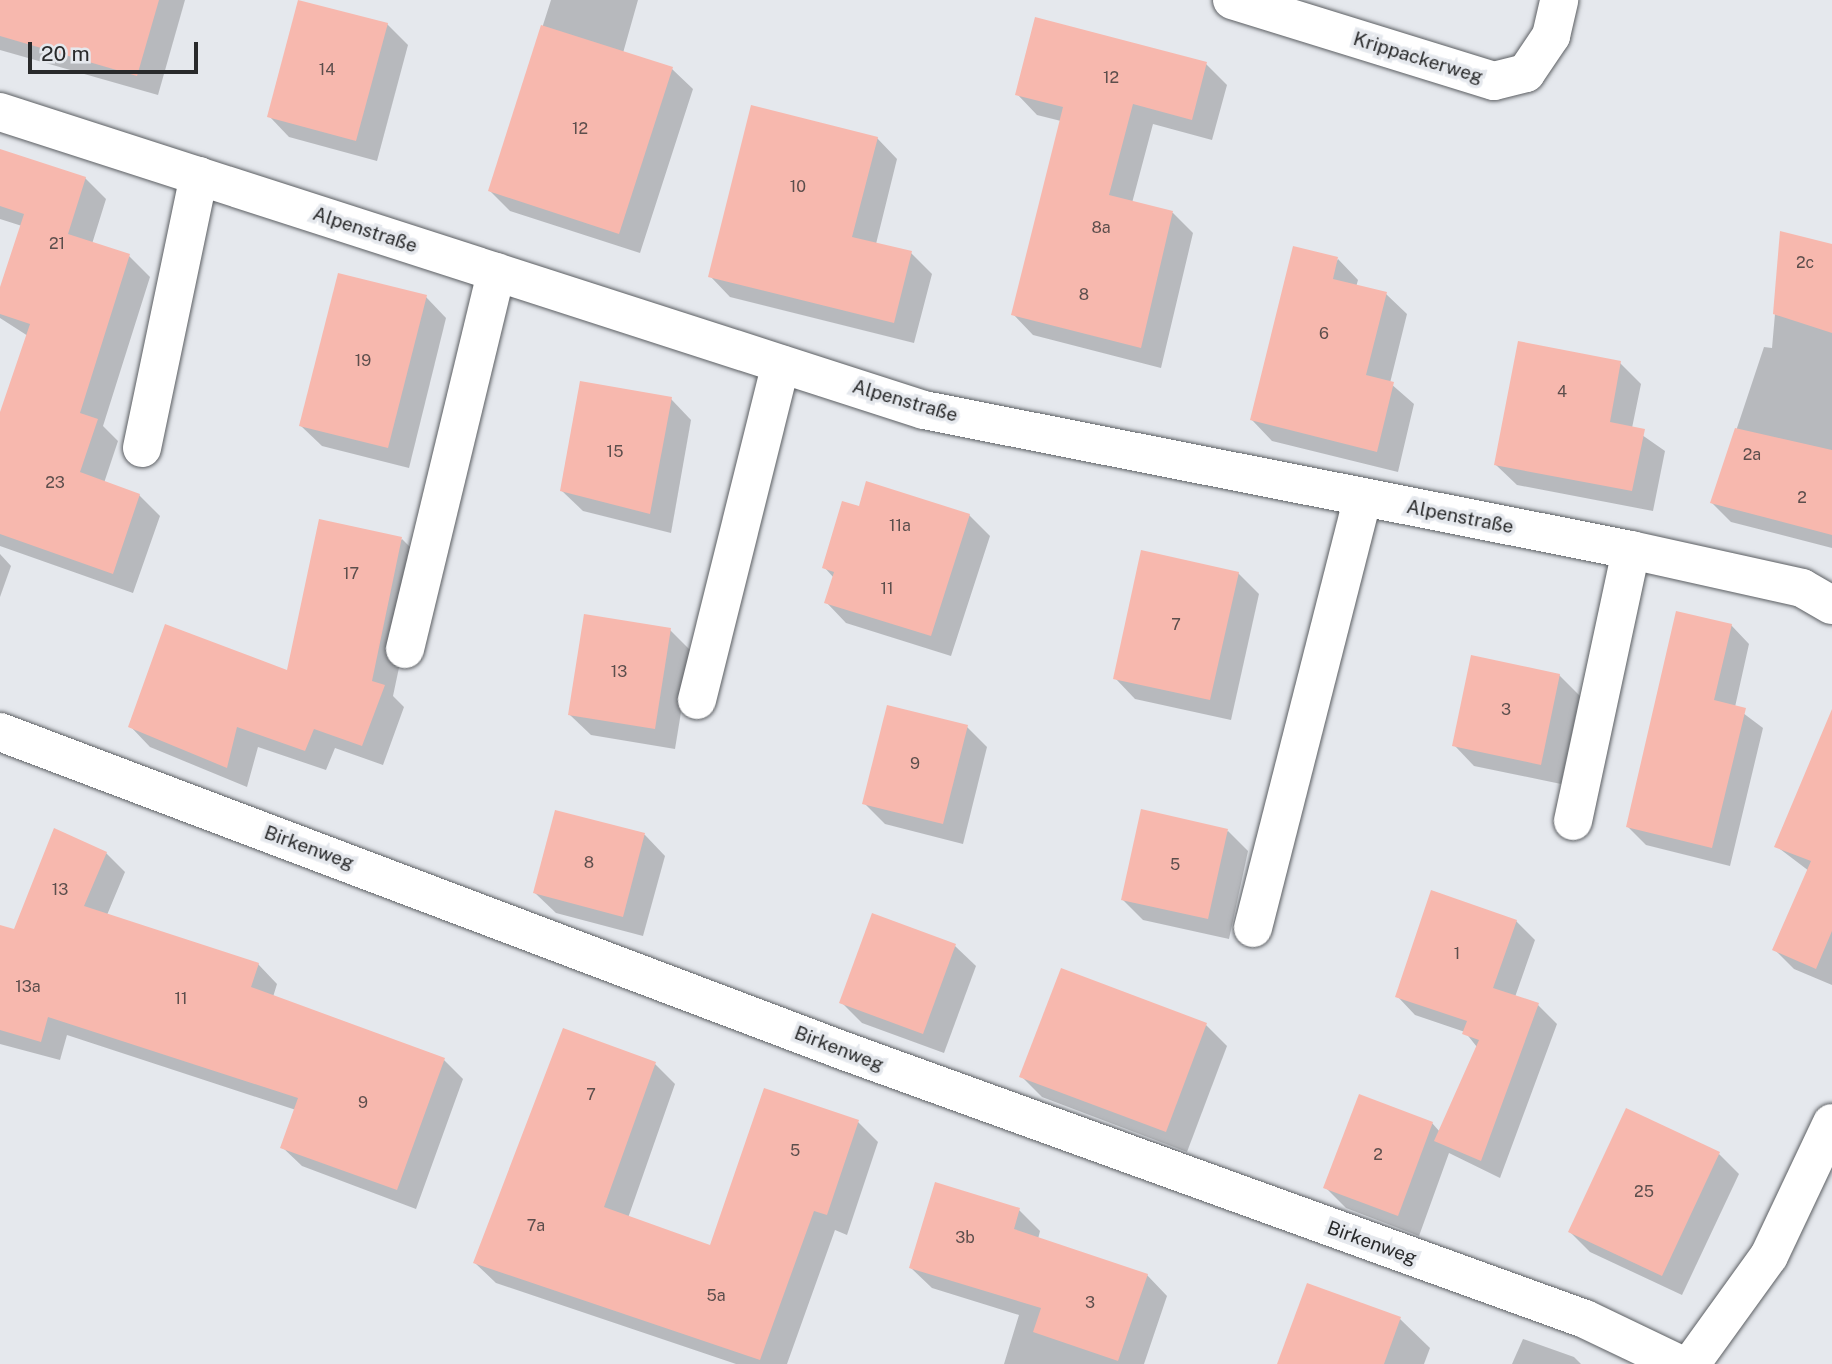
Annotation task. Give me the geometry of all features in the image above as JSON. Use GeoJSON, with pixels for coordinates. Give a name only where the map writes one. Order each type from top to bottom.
{"type":"FeatureCollection","features":[{"type":"Feature","properties":{"kind":"street","name":"Krippackerweg"},"geometry":{"type":"LineString","coordinates":[[1232,0],[1494,81],[1526,73],[1551,36],[1559,0]]}},
{"type":"Feature","properties":{"kind":"street","name":"Alpenstraße"},"geometry":{"type":"LineString","coordinates":[[0,112],[924,410],[1632,550],[1802,588],[1832,605]]}},
{"type":"Feature","properties":{"kind":"street"},"geometry":{"type":"LineString","coordinates":[[142,448],[199,176]]}},
{"type":"Feature","properties":{"kind":"street"},"geometry":{"type":"LineString","coordinates":[[405,649],[496,272]]}},
{"type":"Feature","properties":{"kind":"street"},"geometry":{"type":"LineString","coordinates":[[697,700],[781,363]]}},
{"type":"Feature","properties":{"kind":"street"},"geometry":{"type":"LineString","coordinates":[[1253,928],[1363,498]]}},
{"type":"Feature","properties":{"kind":"street"},"geometry":{"type":"LineString","coordinates":[[1573,821],[1632,550]]}},
{"type":"Feature","properties":{"kind":"street","name":"Birkenweg"},"geometry":{"type":"LineString","coordinates":[[0,732],[858,1056],[1585,1319],[1679,1364]]}},
{"type":"Feature","properties":{"kind":"street"},"geometry":{"type":"LineString","coordinates":[[1692,1364],[1769,1256],[1832,1124]]}},
{"type":"Feature","properties":{"kind":"building"},"geometry":{"type":"Polygon","coordinates":[[[0,0],[159,0],[137,76],[0,36],[0,0]]]}},
{"type":"Feature","properties":{"kind":"building"},"geometry":{"type":"Polygon","coordinates":[[[298,0],[388,23],[356,141],[267,117],[298,0]]]}},
{"type":"Feature","properties":{"kind":"building"},"geometry":{"type":"Polygon","coordinates":[[[1035,17],[1207,62],[1192,120],[1133,104],[1109,195],[1173,211],[1141,348],[1011,315],[1063,107],[1015,95],[1035,17]]]}},
{"type":"Feature","properties":{"kind":"building"},"geometry":{"type":"Polygon","coordinates":[[[541,25],[673,67],[619,234],[488,191],[541,25]]]}},
{"type":"Feature","properties":{"kind":"building"},"geometry":{"type":"Polygon","coordinates":[[[751,105],[878,137],[852,237],[912,251],[894,323],[708,277],[751,105]]]}},
{"type":"Feature","properties":{"kind":"building"},"geometry":{"type":"Polygon","coordinates":[[[0,149],[86,177],[68,234],[130,254],[80,413],[98,419],[80,472],[140,494],[113,574],[0,534],[0,412],[30,324],[0,314],[0,287],[24,214],[0,206],[0,149]]]}},
{"type":"Feature","properties":{"kind":"building"},"geometry":{"type":"Polygon","coordinates":[[[1780,231],[1832,244],[1832,333],[1773,314],[1780,231]]]}},
{"type":"Feature","properties":{"kind":"building"},"geometry":{"type":"Polygon","coordinates":[[[1293,246],[1338,257],[1333,279],[1387,292],[1366,375],[1394,382],[1377,452],[1250,420],[1293,246]]]}},
{"type":"Feature","properties":{"kind":"building"},"geometry":{"type":"Polygon","coordinates":[[[338,273],[427,295],[388,448],[299,426],[338,273]]]}},
{"type":"Feature","properties":{"kind":"building"},"geometry":{"type":"Polygon","coordinates":[[[1518,341],[1621,361],[1610,422],[1645,429],[1632,491],[1494,465],[1518,341]]]}},
{"type":"Feature","properties":{"kind":"building"},"geometry":{"type":"Polygon","coordinates":[[[580,381],[672,397],[650,514],[560,491],[580,381]]]}},
{"type":"Feature","properties":{"kind":"building"},"geometry":{"type":"Polygon","coordinates":[[[1735,428],[1832,450],[1832,535],[1710,503],[1735,428]]]}},
{"type":"Feature","properties":{"kind":"building"},"geometry":{"type":"Polygon","coordinates":[[[866,481],[970,514],[931,636],[824,603],[834,572],[822,568],[842,501],[859,506],[866,481]]]}},
{"type":"Feature","properties":{"kind":"building"},"geometry":{"type":"Polygon","coordinates":[[[319,519],[402,537],[372,681],[385,685],[362,746],[314,729],[305,751],[237,727],[227,768],[128,727],[165,624],[287,670],[319,519]]]}},
{"type":"Feature","properties":{"kind":"building"},"geometry":{"type":"Polygon","coordinates":[[[1141,550],[1239,572],[1210,700],[1113,679],[1141,550]]]}},
{"type":"Feature","properties":{"kind":"building"},"geometry":{"type":"Polygon","coordinates":[[[1676,611],[1732,624],[1714,700],[1746,708],[1712,848],[1626,827],[1676,611]]]}},
{"type":"Feature","properties":{"kind":"building"},"geometry":{"type":"Polygon","coordinates":[[[584,614],[671,628],[655,729],[568,715],[584,614]]]}},
{"type":"Feature","properties":{"kind":"building"},"geometry":{"type":"Polygon","coordinates":[[[1471,655],[1560,674],[1541,765],[1452,746],[1471,655]]]}},
{"type":"Feature","properties":{"kind":"building"},"geometry":{"type":"Polygon","coordinates":[[[887,705],[968,725],[943,824],[862,804],[887,705]]]}},
{"type":"Feature","properties":{"kind":"building"},"geometry":{"type":"Polygon","coordinates":[[[1832,709],[1832,931],[1816,969],[1772,950],[1811,861],[1774,847],[1832,709]]]}},
{"type":"Feature","properties":{"kind":"building"},"geometry":{"type":"Polygon","coordinates":[[[1141,809],[1228,829],[1208,919],[1121,900],[1141,809]]]}},
{"type":"Feature","properties":{"kind":"building"},"geometry":{"type":"Polygon","coordinates":[[[555,810],[645,833],[623,917],[533,893],[555,810]]]}},
{"type":"Feature","properties":{"kind":"building"},"geometry":{"type":"Polygon","coordinates":[[[54,828],[107,852],[84,906],[259,963],[251,987],[445,1058],[397,1190],[280,1148],[298,1098],[48,1017],[41,1042],[0,1030],[0,925],[14,929],[54,828]]]}},
{"type":"Feature","properties":{"kind":"building"},"geometry":{"type":"Polygon","coordinates":[[[1431,890],[1517,920],[1493,988],[1539,1003],[1481,1161],[1434,1141],[1479,1040],[1462,1034],[1467,1021],[1395,997],[1431,890]]]}},
{"type":"Feature","properties":{"kind":"building"},"geometry":{"type":"Polygon","coordinates":[[[872,913],[956,944],[923,1034],[839,1003],[872,913]]]}},
{"type":"Feature","properties":{"kind":"building"},"geometry":{"type":"Polygon","coordinates":[[[1061,968],[1207,1023],[1166,1132],[1019,1077],[1061,968]]]}},
{"type":"Feature","properties":{"kind":"building"},"geometry":{"type":"Polygon","coordinates":[[[563,1028],[656,1062],[604,1207],[710,1245],[764,1088],[859,1120],[827,1215],[814,1211],[760,1360],[473,1263],[563,1028]]]}},
{"type":"Feature","properties":{"kind":"building"},"geometry":{"type":"Polygon","coordinates":[[[1359,1094],[1433,1122],[1398,1216],[1323,1188],[1359,1094]]]}},
{"type":"Feature","properties":{"kind":"building"},"geometry":{"type":"Polygon","coordinates":[[[1626,1108],[1720,1152],[1662,1276],[1568,1232],[1626,1108]]]}},
{"type":"Feature","properties":{"kind":"building"},"geometry":{"type":"Polygon","coordinates":[[[935,1182],[1020,1208],[1014,1229],[1148,1274],[1118,1361],[1033,1332],[1041,1308],[909,1268],[935,1182]]]}},
{"type":"Feature","properties":{"kind":"building"},"geometry":{"type":"Polygon","coordinates":[[[1307,1283],[1401,1317],[1384,1364],[1277,1364],[1307,1283]]]}}]}
